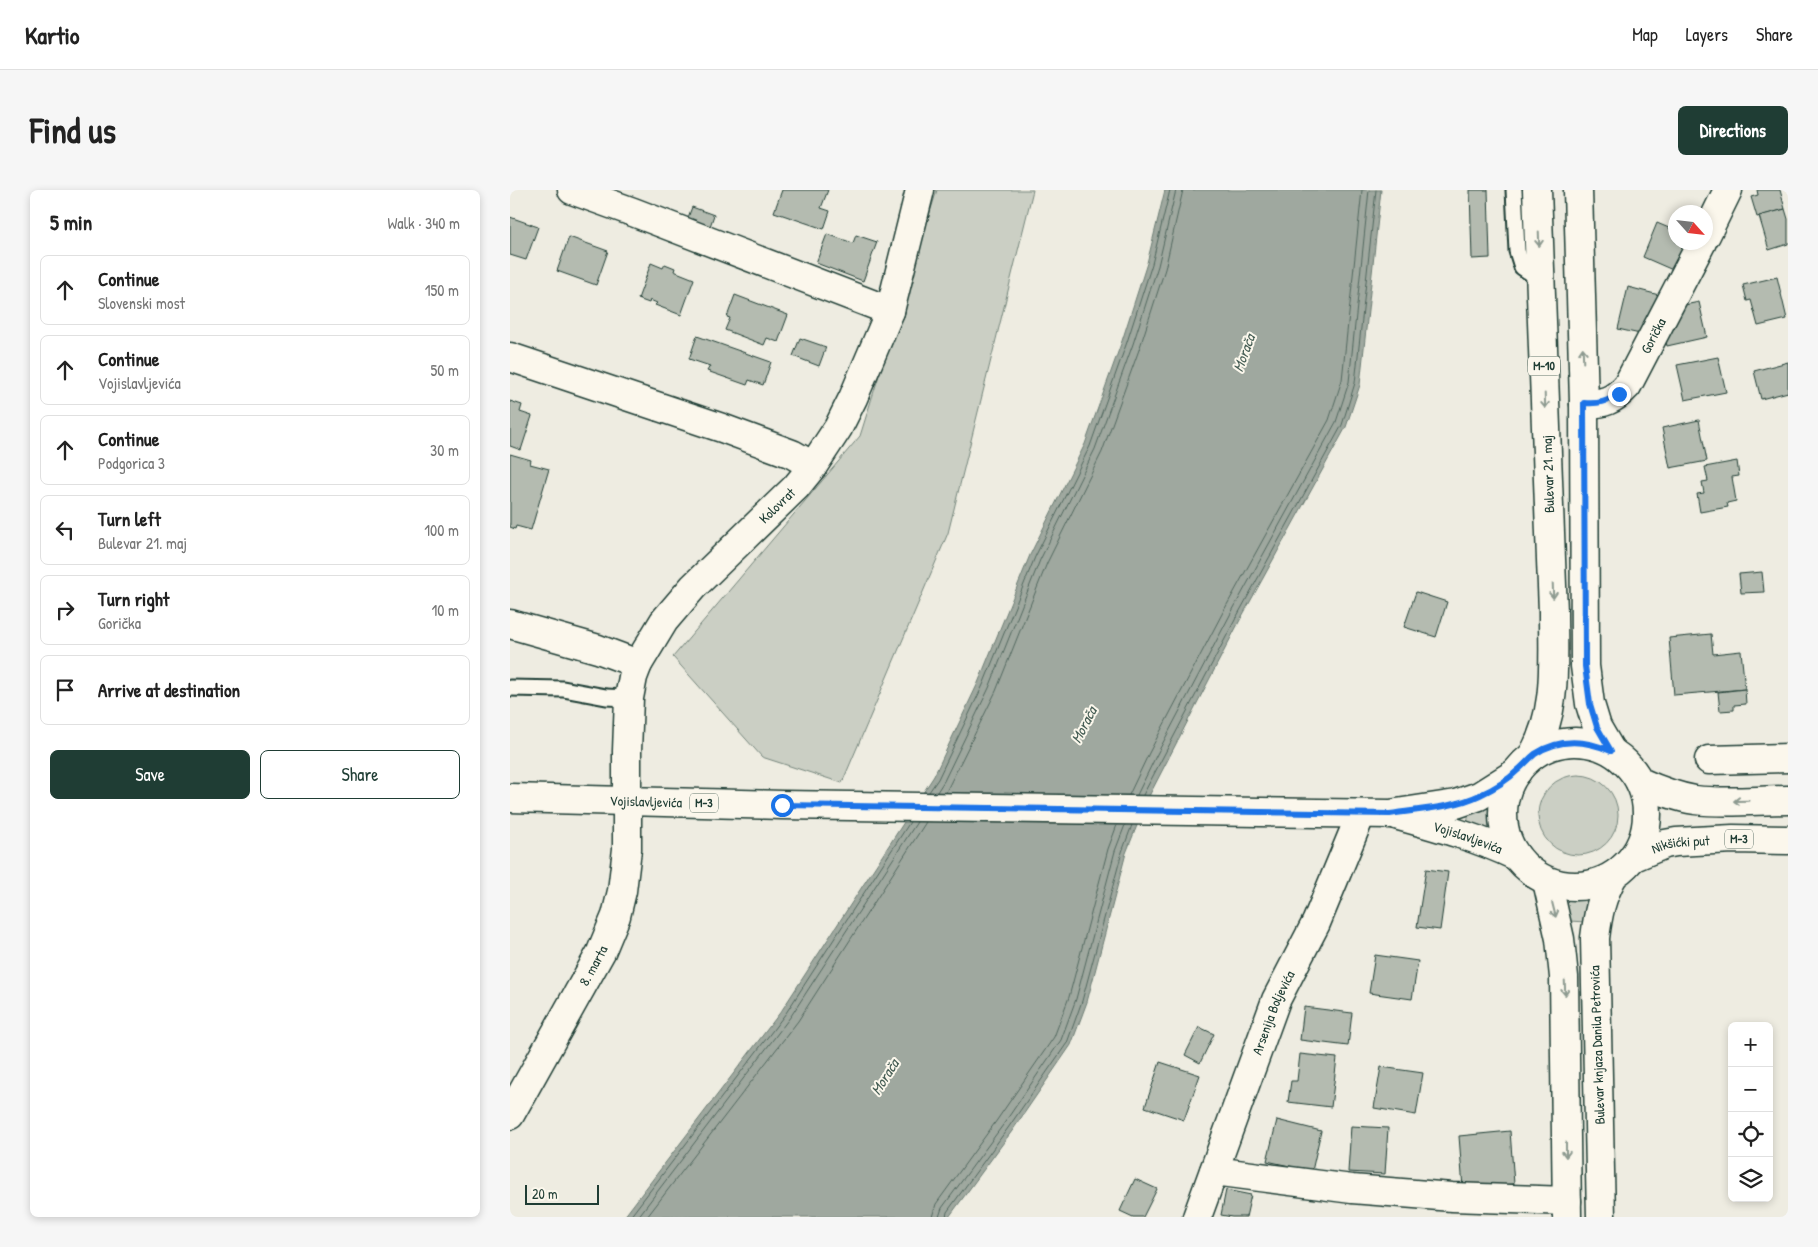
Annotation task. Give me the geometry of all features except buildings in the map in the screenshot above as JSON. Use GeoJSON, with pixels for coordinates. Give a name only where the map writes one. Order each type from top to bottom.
{"type":"FeatureCollection","features":[{"type":"Feature","properties":{"kind":"main road"},"geometry":{"type":"LineString","coordinates":[[572,190],[890,311]]}},
{"type":"Feature","properties":{"kind":"main road","name":"Kolovrat"},"geometry":{"type":"LineString","coordinates":[[627,801],[630,698],[633,676],[638,664],[664,621],[693,586],[785,499],[813,466],[838,428],[890,311],[920,190]]}},
{"type":"Feature","properties":{"kind":"main road","name":"Bulevar 21. maj"},"geometry":{"type":"LineString","coordinates":[[1525,764],[1542,738],[1551,706],[1553,680],[1554,612],[1537,190]]}},
{"type":"Feature","properties":{"kind":"main road"},"geometry":{"type":"LineString","coordinates":[[1578,190],[1584,403],[1585,666],[1590,704],[1597,727],[1611,751]]}},
{"type":"Feature","properties":{"kind":"main road"},"geometry":{"type":"LineString","coordinates":[[1713,220],[1728,190]]}},
{"type":"Feature","properties":{"kind":"main road","name":"Gorička"},"geometry":{"type":"LineString","coordinates":[[1584,403],[1598,404],[1608,401],[1627,386],[1698,250]]}},
{"type":"Feature","properties":{"kind":"main road"},"geometry":{"type":"LineString","coordinates":[[510,358],[722,428],[792,454],[813,466]]}},
{"type":"Feature","properties":{"kind":"main road"},"geometry":{"type":"LineString","coordinates":[[510,624],[606,651],[638,664]]}},
{"type":"Feature","properties":{"kind":"main road","name":"M-3"},"geometry":{"type":"LineString","coordinates":[[1571,742],[1585,742],[1611,751],[1628,764],[1640,782],[1647,800],[1648,820],[1643,839],[1634,857],[1625,868],[1601,882],[1574,887],[1560,886],[1547,881],[1530,871],[1516,856],[1506,836],[1503,814],[1506,792],[1525,764],[1552,746],[1571,742]]}},
{"type":"Feature","properties":{"kind":"main road"},"geometry":{"type":"LineString","coordinates":[[1709,760],[1788,758]]}},
{"type":"Feature","properties":{"kind":"main road","name":"Vojislavljevića"},"geometry":{"type":"LineString","coordinates":[[510,798],[782,805],[1390,814],[1456,804],[1479,796],[1525,764]]}},
{"type":"Feature","properties":{"kind":"main road"},"geometry":{"type":"LineString","coordinates":[[1640,782],[1665,792],[1707,801],[1788,800]]}},
{"type":"Feature","properties":{"kind":"main road","name":"8. marta"},"geometry":{"type":"LineString","coordinates":[[510,1115],[600,952],[616,916],[626,868],[627,801]]}},
{"type":"Feature","properties":{"kind":"main road","name":"Arsenija Boljevića"},"geometry":{"type":"LineString","coordinates":[[1198,1217],[1276,1000],[1316,923],[1361,814]]}},
{"type":"Feature","properties":{"kind":"main road","name":"Vojislavljevića"},"geometry":{"type":"LineString","coordinates":[[1390,814],[1453,831],[1490,844],[1516,856]]}},
{"type":"Feature","properties":{"kind":"main road","name":"Nikšićki put"},"geometry":{"type":"LineString","coordinates":[[1634,857],[1665,844],[1676,842],[1788,840]]}},
{"type":"Feature","properties":{"kind":"main road","name":"Bulevar knjaza Danila Petrovića"},"geometry":{"type":"LineString","coordinates":[[1601,1217],[1595,938],[1598,910],[1604,892],[1613,876]]}},
{"type":"Feature","properties":{"kind":"main road"},"geometry":{"type":"LineString","coordinates":[[1214,1171],[1352,1189],[1567,1209],[1564,977],[1560,939],[1547,881]]}},
{"type":"Feature","properties":{"kind":"lane"},"geometry":{"type":"LineString","coordinates":[[1514,190],[1517,251],[1522,267],[1540,280]]}},
{"type":"Feature","properties":{"kind":"lane"},"geometry":{"type":"LineString","coordinates":[[510,688],[563,690],[606,697],[630,698]]}},
{"type":"Feature","properties":{"kind":"shaded area"},"geometry":{"type":"Polygon","coordinates":[[[937,190],[1033,190],[948,533],[842,783],[762,757],[673,657],[860,436],[937,190]]]}},
{"type":"Feature","properties":{"kind":"shaded area"},"geometry":{"type":"Polygon","coordinates":[[[1578,775],[1593,778],[1606,787],[1615,800],[1618,815],[1615,830],[1606,843],[1593,852],[1578,855],[1563,852],[1550,843],[1541,830],[1538,815],[1541,800],[1550,787],[1563,778],[1578,775]]]}},
{"type":"Feature","properties":{"kind":"shaded area"},"geometry":{"type":"Polygon","coordinates":[[[1489,808],[1489,833],[1467,825],[1469,811],[1489,808]]]}},
{"type":"Feature","properties":{"kind":"shaded area"},"geometry":{"type":"Polygon","coordinates":[[[1566,899],[1590,899],[1585,922],[1570,921],[1566,899]]]}},
{"type":"Feature","properties":{"kind":"water","name":"Morača"},"geometry":{"type":"Polygon","coordinates":[[[1165,190],[1381,190],[1360,385],[1346,427],[1240,620],[1148,798],[1126,853],[1087,1002],[1071,1045],[1012,1131],[949,1217],[624,1217],[782,1010],[934,776],[978,683],[1030,555],[1085,444],[1122,341],[1147,263],[1165,190]]]}},
{"type":"Feature","properties":{"kind":"route"},"geometry":{"type":"LineString","coordinates":[[782,805],[1390,814],[1456,804],[1479,796],[1517,772],[1533,755],[1545,748],[1558,744],[1585,742],[1611,751],[1597,727],[1590,704],[1585,666],[1584,403],[1598,404],[1608,401],[1619,394]]}}]}
